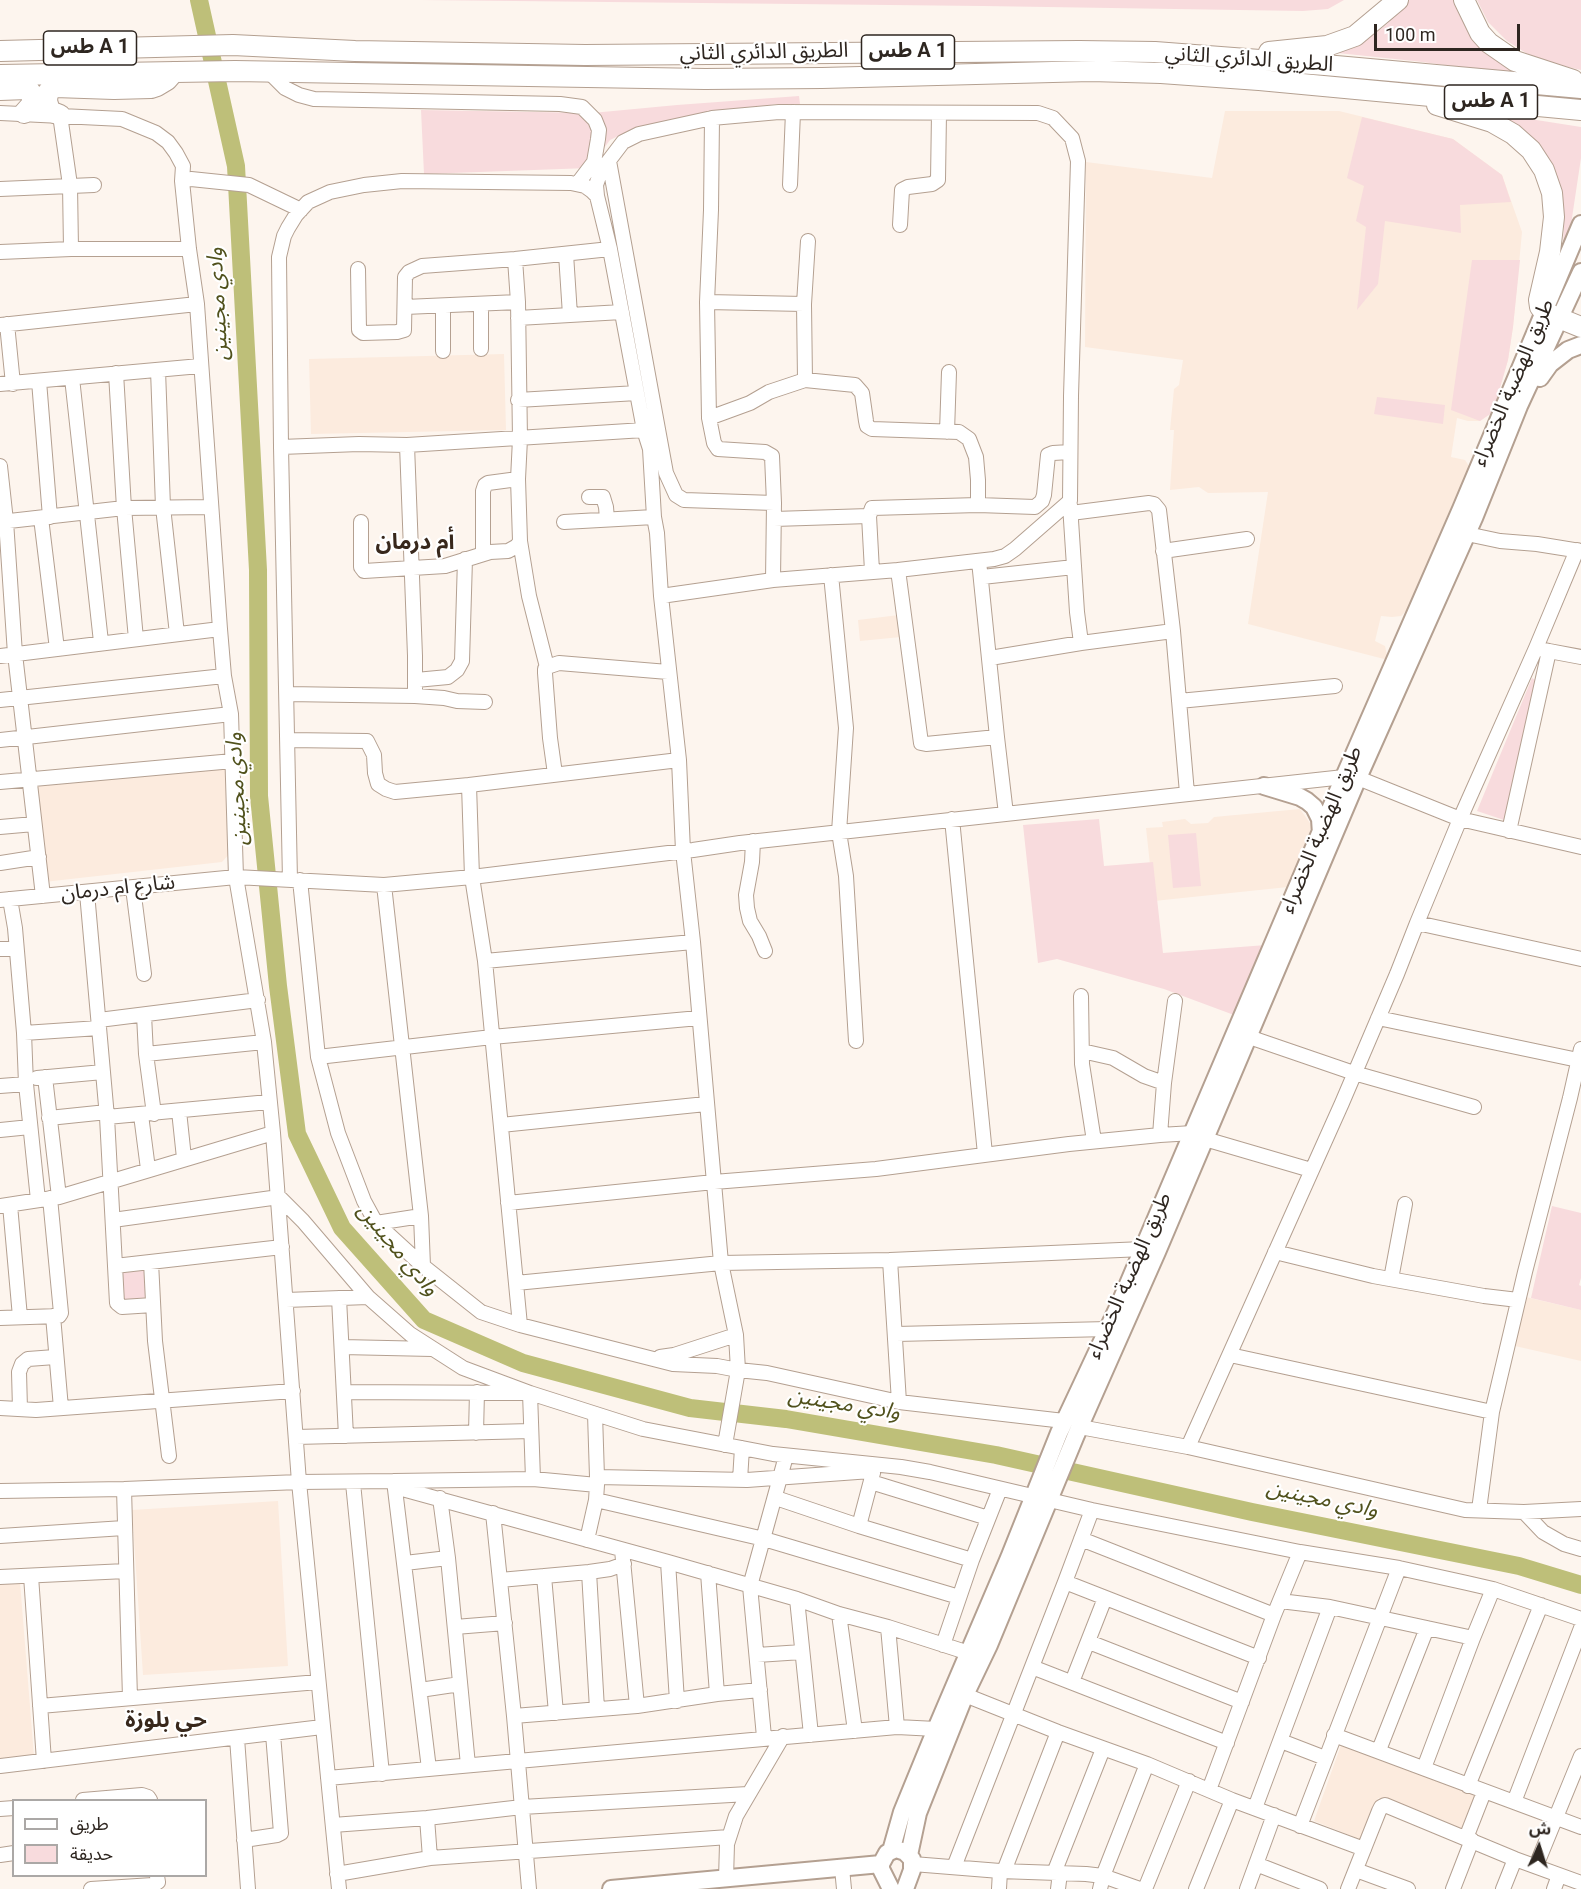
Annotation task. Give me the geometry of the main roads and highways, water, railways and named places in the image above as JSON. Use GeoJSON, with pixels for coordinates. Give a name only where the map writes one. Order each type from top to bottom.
{"type":"FeatureCollection","features":[{"type":"Feature","properties":{"kind":"highway"},"geometry":{"type":"LineString","coordinates":[[1224,58],[1327,46],[1355,36],[1398,0]]}},
{"type":"Feature","properties":{"kind":"highway"},"geometry":{"type":"LineString","coordinates":[[1464,0],[1480,33],[1515,61],[1581,83]]}},
{"type":"Feature","properties":{"kind":"highway","name":"الطريق الدائري الثاني"},"geometry":{"type":"LineString","coordinates":[[0,51],[233,45],[355,51],[585,55],[1155,52],[1581,88]]}},
{"type":"Feature","properties":{"kind":"highway","name":"الطريق الدائري الثاني"},"geometry":{"type":"LineString","coordinates":[[177,72],[235,70],[705,79],[1091,71],[1161,73],[1581,110]]}},
{"type":"Feature","properties":{"kind":"highway"},"geometry":{"type":"LineString","coordinates":[[60,119],[50,111],[47,102],[48,92],[55,87],[152,88],[177,72]]}},
{"type":"Feature","properties":{"kind":"highway","name":"طس A 1"},"geometry":{"type":"LineString","coordinates":[[0,75],[177,72]]}},
{"type":"Feature","properties":{"kind":"highway"},"geometry":{"type":"LineString","coordinates":[[0,90],[27,89],[30,91],[32,104],[24,113]]}},
{"type":"Feature","properties":{"kind":"highway"},"geometry":{"type":"LineString","coordinates":[[1400,93],[1492,122],[1513,134],[1531,150],[1544,170],[1552,193],[1554,217],[1550,252],[1539,300],[1540,307],[1552,315],[1581,327]]}},
{"type":"Feature","properties":{"kind":"main road","name":"طريق الهضبة الخضراء"},"geometry":{"type":"LineString","coordinates":[[1070,1429],[1199,1136],[1321,834],[1351,778],[1467,534],[1512,425],[1552,315],[1581,225]]}},
{"type":"Feature","properties":{"kind":"main road","name":"طريق الهضبة الخضراء"},"geometry":{"type":"LineString","coordinates":[[1070,1429],[1108,1329],[1126,1306],[1143,1249],[1249,1037],[1351,778],[1461,509],[1552,315],[1581,272]]}},
{"type":"Feature","properties":{"kind":"main road"},"geometry":{"type":"LineString","coordinates":[[1512,425],[1550,364],[1568,350],[1581,345]]}},
{"type":"Feature","properties":{"kind":"main road"},"geometry":{"type":"LineString","coordinates":[[1264,786],[1307,801],[1314,807],[1320,819],[1321,834]]}},
{"type":"Feature","properties":{"kind":"main road"},"geometry":{"type":"LineString","coordinates":[[1043,1495],[969,1653],[902,1812],[887,1869],[887,1878],[902,1881],[909,1871],[918,1813],[965,1695],[989,1645],[1043,1495],[1070,1429]]}},
{"type":"Feature","properties":{"kind":"main road"},"geometry":{"type":"LineString","coordinates":[[887,1869],[901,1850],[909,1871]]}},
{"type":"Feature","properties":{"kind":"main road"},"geometry":{"type":"LineString","coordinates":[[611,1889],[673,1886],[842,1868],[887,1869]]}},
{"type":"Feature","properties":{"kind":"waterway","name":"وادي مجينين"},"geometry":{"type":"LineString","coordinates":[[199,0],[236,166],[258,570],[259,796],[278,986],[297,1134],[342,1228],[424,1320],[523,1363],[690,1408],[786,1419],[996,1455],[1252,1512],[1519,1566],[1581,1585]]}},
{"type":"Feature","properties":{"kind":"district","name":"أم درمان"},"geometry":{"type":"Point","coordinates":[415,543]}},
{"type":"Feature","properties":{"kind":"district","name":"حي بلوزة"},"geometry":{"type":"Point","coordinates":[166,1721]}}]}
